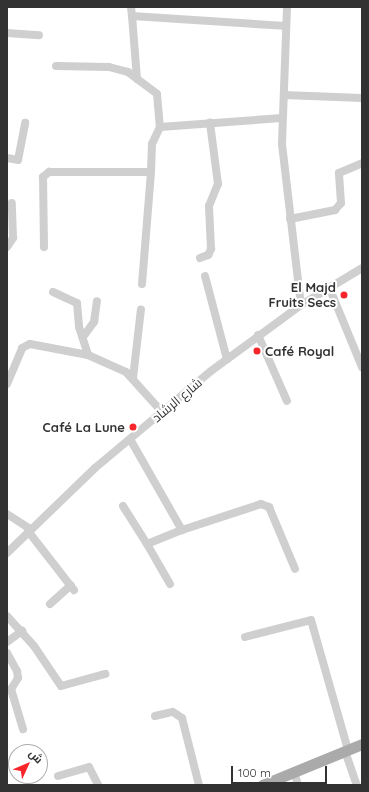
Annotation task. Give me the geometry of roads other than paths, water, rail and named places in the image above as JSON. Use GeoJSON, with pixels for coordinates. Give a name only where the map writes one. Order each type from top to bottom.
{"type":"FeatureCollection","features":[{"type":"Feature","properties":{"kind":"main road"},"geometry":{"type":"LineString","coordinates":[[280,785],[297,782],[362,744]]}},
{"type":"Feature","properties":{"kind":"main road"},"geometry":{"type":"LineString","coordinates":[[262,785],[347,753],[362,752]]}},
{"type":"Feature","properties":{"kind":"street"},"geometry":{"type":"LineString","coordinates":[[131,7],[137,79]]}},
{"type":"Feature","properties":{"kind":"street"},"geometry":{"type":"LineString","coordinates":[[287,7],[282,118],[290,219],[301,305]]}},
{"type":"Feature","properties":{"kind":"street"},"geometry":{"type":"LineString","coordinates":[[132,16],[285,26]]}},
{"type":"Feature","properties":{"kind":"street"},"geometry":{"type":"LineString","coordinates":[[7,33],[39,35]]}},
{"type":"Feature","properties":{"kind":"street"},"geometry":{"type":"LineString","coordinates":[[56,66],[109,67],[137,79],[157,94],[160,126],[152,144],[142,284]]}},
{"type":"Feature","properties":{"kind":"street"},"geometry":{"type":"LineString","coordinates":[[284,95],[362,98]]}},
{"type":"Feature","properties":{"kind":"street"},"geometry":{"type":"LineString","coordinates":[[160,126],[282,118]]}},
{"type":"Feature","properties":{"kind":"street"},"geometry":{"type":"LineString","coordinates":[[7,158],[18,160],[25,123]]}},
{"type":"Feature","properties":{"kind":"street"},"geometry":{"type":"LineString","coordinates":[[200,258],[208,255],[211,249],[209,206],[218,184],[210,123]]}},
{"type":"Feature","properties":{"kind":"street"},"geometry":{"type":"LineString","coordinates":[[290,219],[335,210],[341,203],[339,173],[362,163]]}},
{"type":"Feature","properties":{"kind":"street"},"geometry":{"type":"LineString","coordinates":[[44,247],[43,177],[49,172],[151,172]]}},
{"type":"Feature","properties":{"kind":"street"},"geometry":{"type":"LineString","coordinates":[[7,247],[13,238],[12,203]]}},
{"type":"Feature","properties":{"kind":"street","name":"شارع الرشاد"},"geometry":{"type":"LineString","coordinates":[[7,552],[29,530],[130,439],[227,359],[301,305],[362,268]]}},
{"type":"Feature","properties":{"kind":"street"},"geometry":{"type":"LineString","coordinates":[[205,276],[227,359]]}},
{"type":"Feature","properties":{"kind":"street"},"geometry":{"type":"LineString","coordinates":[[329,287],[362,367]]}},
{"type":"Feature","properties":{"kind":"street"},"geometry":{"type":"LineString","coordinates":[[53,292],[77,303],[88,355]]}},
{"type":"Feature","properties":{"kind":"street"},"geometry":{"type":"LineString","coordinates":[[83,337],[94,322],[97,301]]}},
{"type":"Feature","properties":{"kind":"street"},"geometry":{"type":"LineString","coordinates":[[133,378],[141,309]]}},
{"type":"Feature","properties":{"kind":"street"},"geometry":{"type":"LineString","coordinates":[[258,335],[286,401]]}},
{"type":"Feature","properties":{"kind":"street"},"geometry":{"type":"LineString","coordinates":[[7,384],[22,348],[30,344],[88,355],[119,367],[133,378],[162,412]]}},
{"type":"Feature","properties":{"kind":"street"},"geometry":{"type":"LineString","coordinates":[[130,439],[182,530]]}},
{"type":"Feature","properties":{"kind":"street"},"geometry":{"type":"LineString","coordinates":[[147,544],[182,530],[261,504],[270,507],[295,569]]}},
{"type":"Feature","properties":{"kind":"street"},"geometry":{"type":"LineString","coordinates":[[123,506],[170,584]]}},
{"type":"Feature","properties":{"kind":"street"},"geometry":{"type":"LineString","coordinates":[[7,514],[29,530],[73,588],[50,604]]}},
{"type":"Feature","properties":{"kind":"street"},"geometry":{"type":"LineString","coordinates":[[7,616],[22,631],[61,686],[106,674]]}},
{"type":"Feature","properties":{"kind":"street"},"geometry":{"type":"LineString","coordinates":[[245,637],[311,620],[357,785]]}},
{"type":"Feature","properties":{"kind":"street"},"geometry":{"type":"LineString","coordinates":[[7,642],[22,631]]}},
{"type":"Feature","properties":{"kind":"street"},"geometry":{"type":"LineString","coordinates":[[7,653],[17,671],[18,678],[11,689],[23,729]]}},
{"type":"Feature","properties":{"kind":"street"},"geometry":{"type":"LineString","coordinates":[[155,716],[173,712],[182,718],[199,785]]}},
{"type":"Feature","properties":{"kind":"street"},"geometry":{"type":"LineString","coordinates":[[58,776],[89,767],[98,785]]}},
{"type":"Feature","properties":{"kind":"place","name":"El Majd Fruits Secs"},"geometry":{"type":"Point","coordinates":[344,295]}},
{"type":"Feature","properties":{"kind":"place","name":"Café Royal"},"geometry":{"type":"Point","coordinates":[257,351]}},
{"type":"Feature","properties":{"kind":"place","name":"Café La Lune"},"geometry":{"type":"Point","coordinates":[133,427]}}]}
